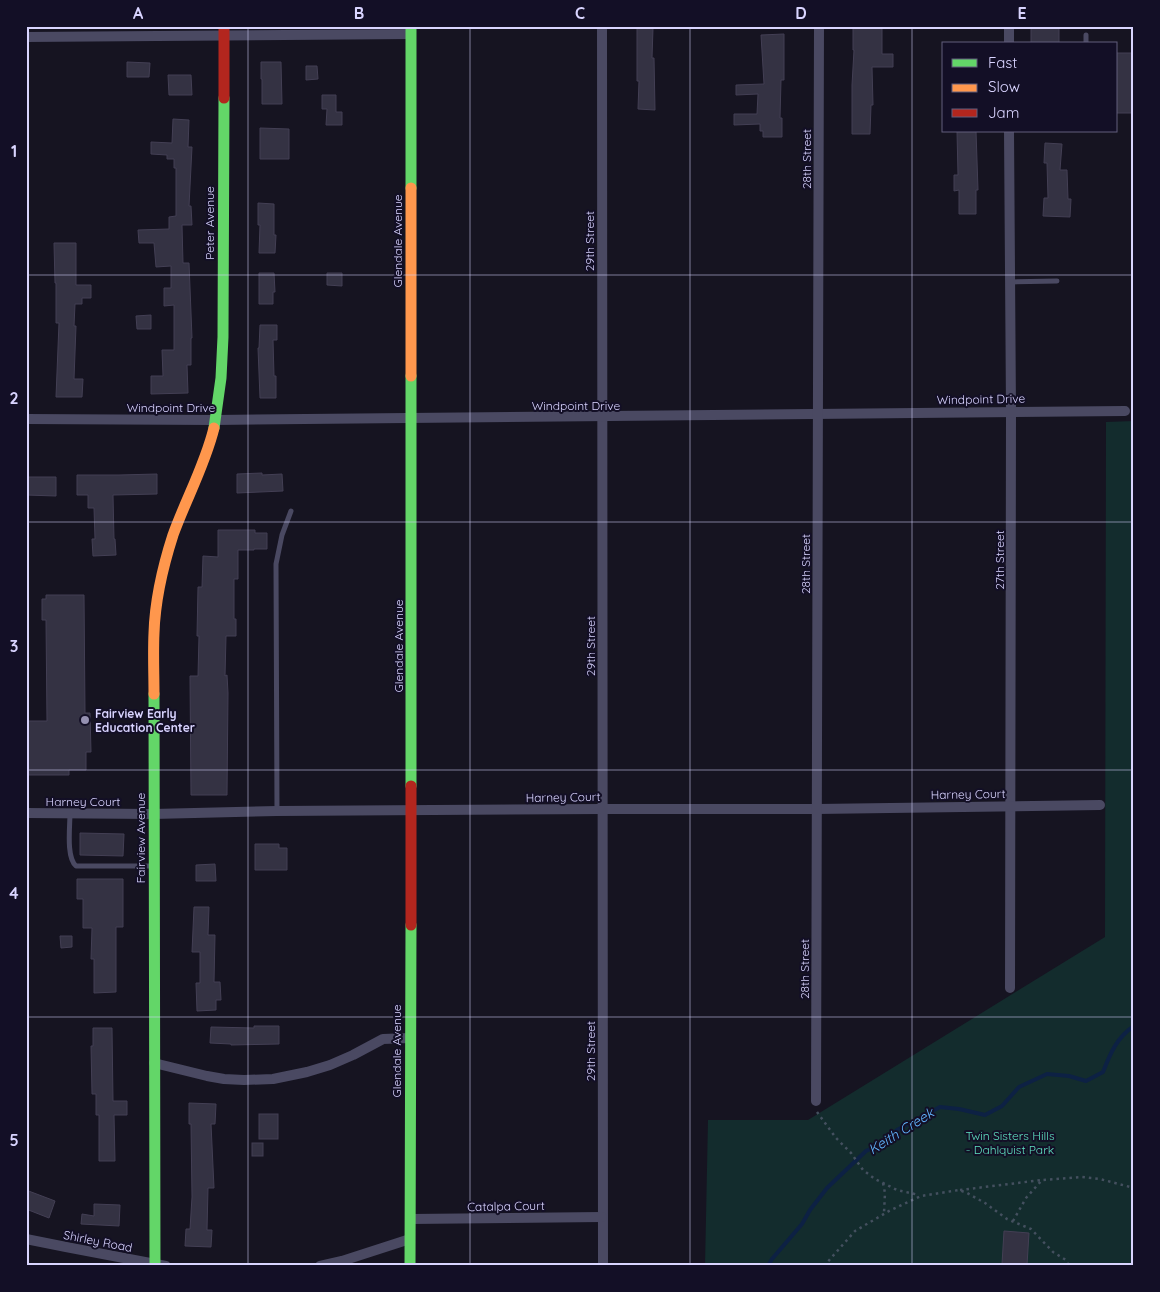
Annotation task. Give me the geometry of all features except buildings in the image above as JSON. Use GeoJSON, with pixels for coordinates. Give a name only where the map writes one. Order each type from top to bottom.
{"type":"FeatureCollection","features":[{"type":"Feature","properties":{"kind":"street","name":"29th Street"},"geometry":{"type":"LineString","coordinates":[[602,26],[603,1266]]}},
{"type":"Feature","properties":{"kind":"street","name":"28th Street"},"geometry":{"type":"LineString","coordinates":[[816,1101],[819,26]]}},
{"type":"Feature","properties":{"kind":"street"},"geometry":{"type":"LineString","coordinates":[[1009,26],[1009,42]]}},
{"type":"Feature","properties":{"kind":"street"},"geometry":{"type":"LineString","coordinates":[[26,36],[224,31],[411,30]]}},
{"type":"Feature","properties":{"kind":"street","name":"Glendale Avenue"},"geometry":{"type":"LineString","coordinates":[[410,1266],[411,30]]}},
{"type":"Feature","properties":{"kind":"street","name":"Peter Avenue"},"geometry":{"type":"LineString","coordinates":[[216,420],[222,348],[224,31]]}},
{"type":"Feature","properties":{"kind":"street","name":"27th Street"},"geometry":{"type":"LineString","coordinates":[[1009,132],[1011,412],[1010,988]]}},
{"type":"Feature","properties":{"kind":"street","name":"Windpoint Drive"},"geometry":{"type":"LineString","coordinates":[[26,419],[216,420],[1125,411]]}},
{"type":"Feature","properties":{"kind":"street","name":"Fairview Avenue"},"geometry":{"type":"LineString","coordinates":[[158,1265],[154,1063],[154,633],[157,601],[163,571],[174,534],[210,443],[216,420]]}},
{"type":"Feature","properties":{"kind":"street","name":"Harney Court"},"geometry":{"type":"LineString","coordinates":[[26,813],[153,814],[1100,805]]}},
{"type":"Feature","properties":{"kind":"street"},"geometry":{"type":"LineString","coordinates":[[154,1063],[224,1079],[272,1079],[301,1074],[325,1066],[346,1058],[383,1039],[410,1038]]}},
{"type":"Feature","properties":{"kind":"street","name":"Catalpa Court"},"geometry":{"type":"LineString","coordinates":[[410,1219],[602,1217]]}},
{"type":"Feature","properties":{"kind":"street","name":"Shirley Road"},"geometry":{"type":"LineString","coordinates":[[26,1238],[158,1265]]}},
{"type":"Feature","properties":{"kind":"street"},"geometry":{"type":"LineString","coordinates":[[320,1266],[342,1261],[410,1239]]}},
{"type":"Feature","properties":{"kind":"lane"},"geometry":{"type":"LineString","coordinates":[[1086,35],[1086,42]]}},
{"type":"Feature","properties":{"kind":"lane"},"geometry":{"type":"LineString","coordinates":[[1010,282],[1057,281]]}},
{"type":"Feature","properties":{"kind":"lane"},"geometry":{"type":"LineString","coordinates":[[277,812],[276,564],[282,535],[291,511]]}},
{"type":"Feature","properties":{"kind":"lane"},"geometry":{"type":"LineString","coordinates":[[70,813],[70,854],[72,862],[76,866],[154,866]]}},
{"type":"Feature","properties":{"kind":"path"},"geometry":{"type":"LineString","coordinates":[[816,1101],[816,1110],[836,1138],[852,1153],[863,1170],[896,1190],[921,1196]]}},
{"type":"Feature","properties":{"kind":"path"},"geometry":{"type":"LineString","coordinates":[[824,1266],[855,1231],[921,1196],[1003,1184],[1082,1177],[1100,1179],[1134,1188]]}},
{"type":"Feature","properties":{"kind":"path"},"geometry":{"type":"LineString","coordinates":[[1013,1222],[1026,1198],[1042,1180]]}},
{"type":"Feature","properties":{"kind":"path"},"geometry":{"type":"LineString","coordinates":[[883,1183],[885,1193],[884,1214]]}},
{"type":"Feature","properties":{"kind":"path"},"geometry":{"type":"LineString","coordinates":[[959,1190],[967,1193],[1007,1219],[1031,1229],[1053,1252],[1066,1260],[1069,1266]]}},
{"type":"Feature","properties":{"kind":"green space","name":"Twin Sisters Hills - Dahlquist Park"},"geometry":{"type":"Polygon","coordinates":[[[1134,421],[1134,1266],[705,1266],[708,1120],[808,1120],[1105,937],[1106,422],[1134,421]]]}},
{"type":"Feature","properties":{"kind":"waterway","name":"Keith Creek"},"geometry":{"type":"LineString","coordinates":[[768,1266],[802,1224],[827,1188],[866,1151],[879,1145],[897,1130],[940,1107],[985,1115],[1002,1106],[1019,1087],[1047,1074],[1069,1076],[1086,1081],[1103,1072],[1111,1052],[1123,1035],[1134,1026]]}},
{"type":"Feature","properties":{"kind":"traffic: fast"},"geometry":{"type":"LineString","coordinates":[[411,26],[411,188]]}},
{"type":"Feature","properties":{"kind":"traffic: fast"},"geometry":{"type":"LineString","coordinates":[[214,428],[221,378],[223,337],[224,98]]}},
{"type":"Feature","properties":{"kind":"traffic: fast"},"geometry":{"type":"LineString","coordinates":[[411,376],[411,786]]}},
{"type":"Feature","properties":{"kind":"traffic: fast"},"geometry":{"type":"LineString","coordinates":[[154,694],[155,1266]]}},
{"type":"Feature","properties":{"kind":"traffic: fast"},"geometry":{"type":"LineString","coordinates":[[410,1266],[411,925]]}},
{"type":"Feature","properties":{"kind":"traffic: slow"},"geometry":{"type":"LineString","coordinates":[[411,188],[411,376]]}},
{"type":"Feature","properties":{"kind":"traffic: slow"},"geometry":{"type":"LineString","coordinates":[[154,694],[155,621],[163,571],[173,535],[206,455],[214,428]]}},
{"type":"Feature","properties":{"kind":"traffic: jam"},"geometry":{"type":"LineString","coordinates":[[224,26],[224,98]]}},
{"type":"Feature","properties":{"kind":"traffic: jam"},"geometry":{"type":"LineString","coordinates":[[411,786],[411,925]]}},
{"type":"Feature","properties":{"kind":"place","name":"Fairview Early Education Center"},"geometry":{"type":"Point","coordinates":[85,720]}}]}
